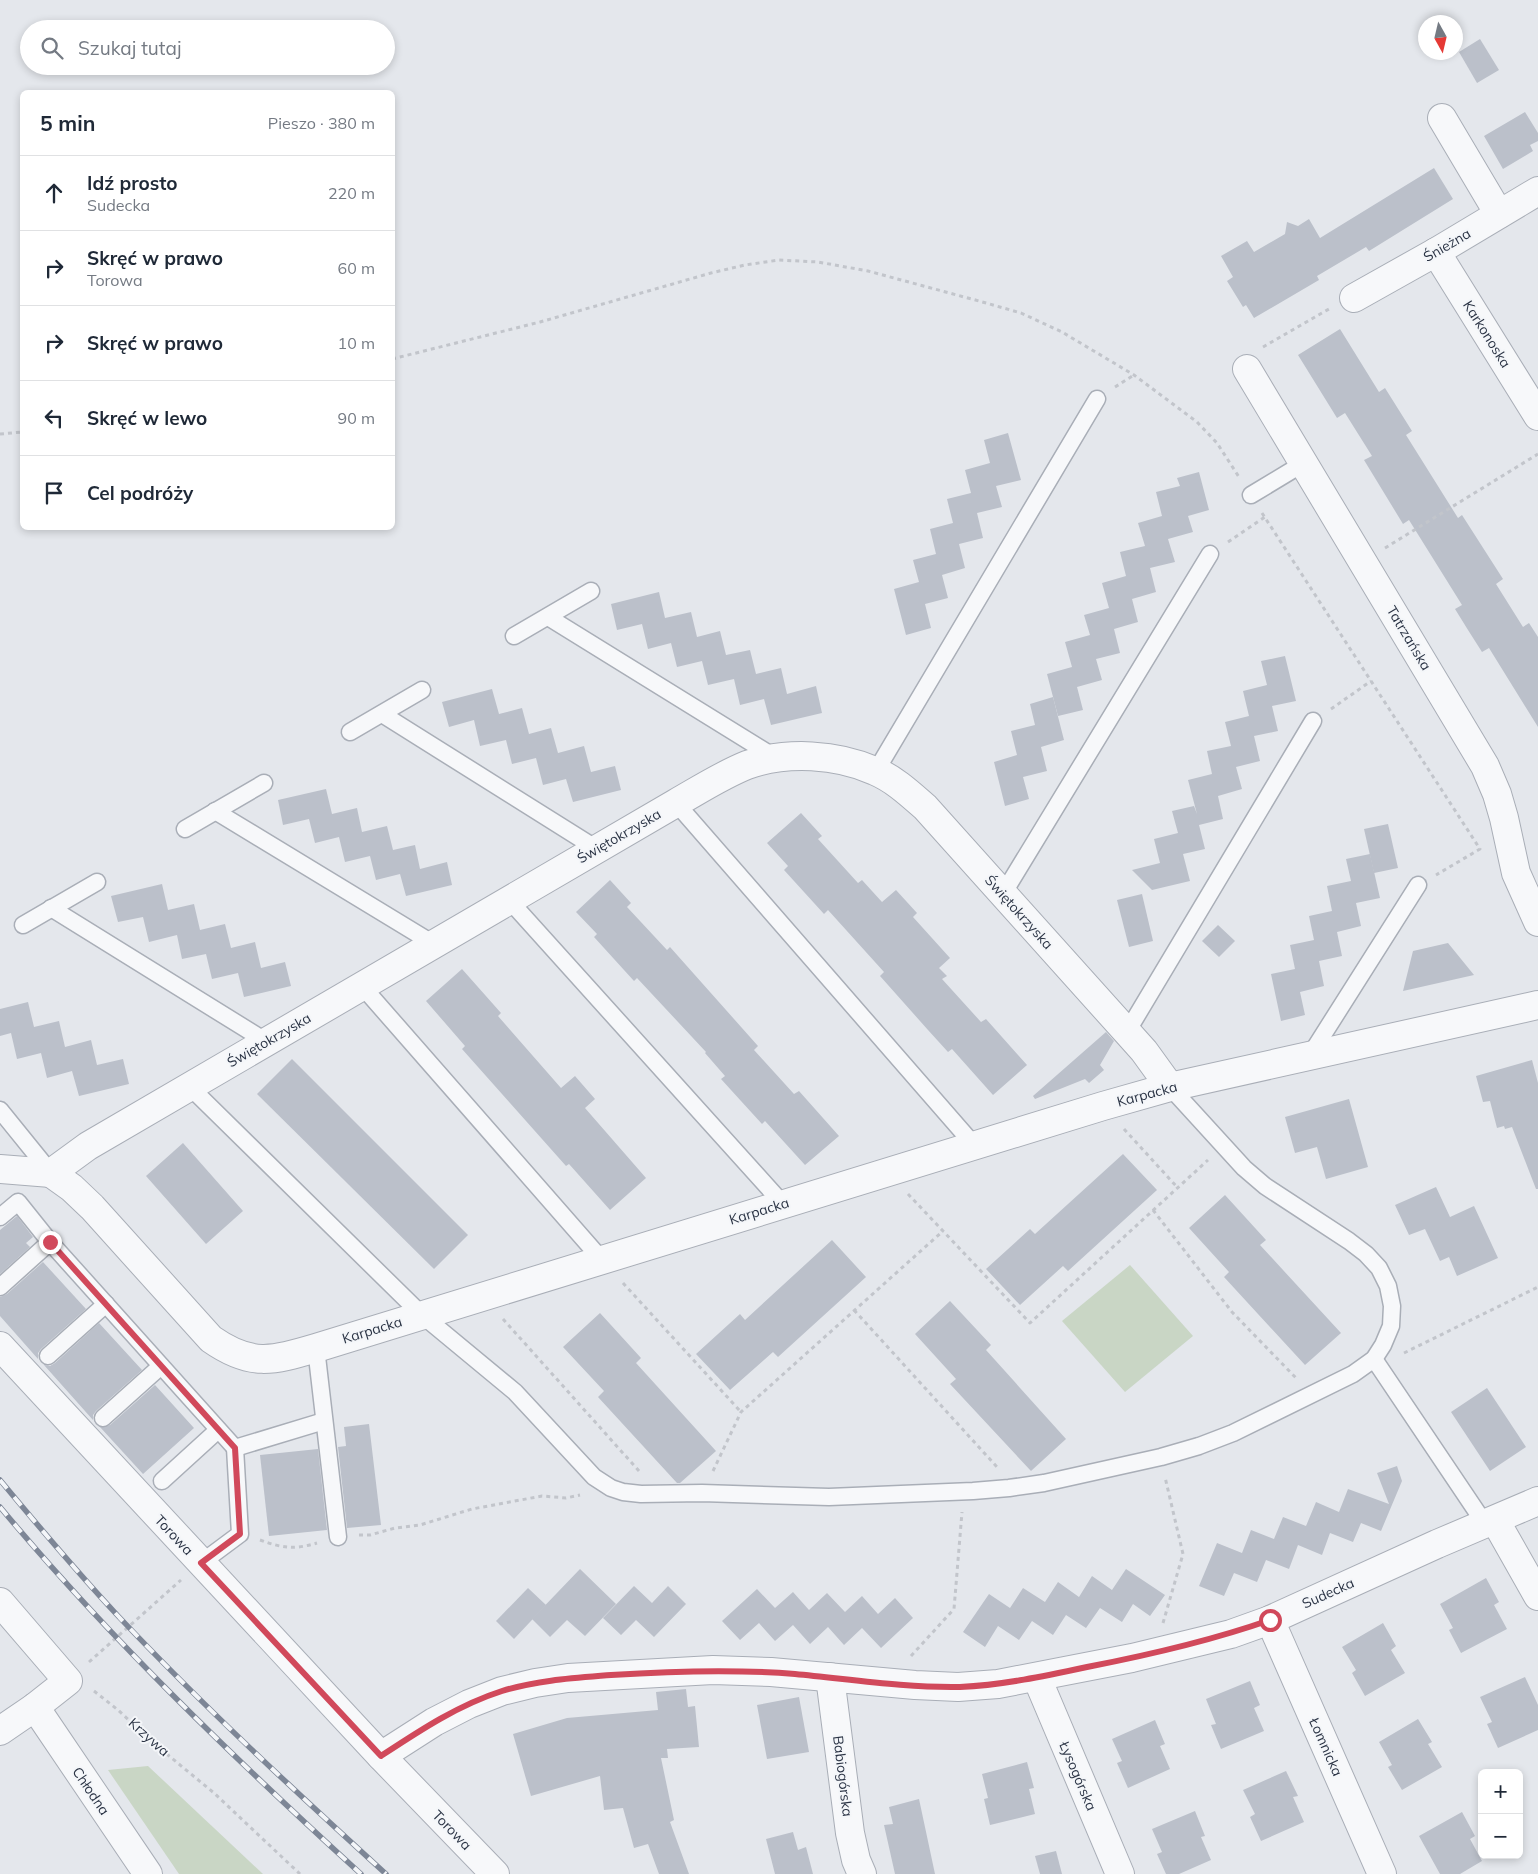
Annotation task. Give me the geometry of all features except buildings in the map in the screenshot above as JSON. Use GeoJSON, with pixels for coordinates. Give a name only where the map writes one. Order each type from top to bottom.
{"type":"FeatureCollection","features":[{"type":"Feature","properties":{"kind":"street"},"geometry":{"type":"LineString","coordinates":[[1442,118],[1499,214]]}},
{"type":"Feature","properties":{"kind":"street","name":"Śnieżna"},"geometry":{"type":"LineString","coordinates":[[1354,298],[1538,191]]}},
{"type":"Feature","properties":{"kind":"street","name":"Karkonoska"},"geometry":{"type":"LineString","coordinates":[[1436,252],[1538,416]]}},
{"type":"Feature","properties":{"kind":"street","name":"Tatrzańska"},"geometry":{"type":"LineString","coordinates":[[1247,369],[1485,766],[1502,810],[1516,873],[1538,922]]}},
{"type":"Feature","properties":{"kind":"street","name":"Świętokrzyska"},"geometry":{"type":"LineString","coordinates":[[51,1173],[88,1146],[676,803],[722,777],[748,765],[776,758],[814,756],[848,761],[876,771],[901,786],[924,807],[1127,1032],[1159,1070],[1170,1087]]}},
{"type":"Feature","properties":{"kind":"street","name":"Karpacka"},"geometry":{"type":"LineString","coordinates":[[51,1173],[72,1188],[92,1207],[211,1339],[228,1351],[246,1357],[266,1360],[316,1348],[974,1145],[1170,1087],[1538,1005]]}},
{"type":"Feature","properties":{"kind":"street"},"geometry":{"type":"LineString","coordinates":[[0,1169],[51,1173]]}},
{"type":"Feature","properties":{"kind":"street","name":"Torowa"},"geometry":{"type":"LineString","coordinates":[[0,1346],[381,1756],[495,1874]]}},
{"type":"Feature","properties":{"kind":"street","name":"Sudecka"},"geometry":{"type":"LineString","coordinates":[[381,1756],[434,1722],[469,1704],[535,1683],[568,1678],[713,1670],[830,1677],[915,1686],[958,1687],[998,1684],[1037,1678],[1154,1653],[1231,1634],[1270,1620],[1437,1544],[1538,1501]]}},
{"type":"Feature","properties":{"kind":"street"},"geometry":{"type":"LineString","coordinates":[[1490,1522],[1538,1596]]}},
{"type":"Feature","properties":{"kind":"street"},"geometry":{"type":"LineString","coordinates":[[0,1602],[68,1681],[0,1731]]}},
{"type":"Feature","properties":{"kind":"street","name":"Łomnicka"},"geometry":{"type":"LineString","coordinates":[[1270,1620],[1382,1874]]}},
{"type":"Feature","properties":{"kind":"street","name":"Babiogórska"},"geometry":{"type":"LineString","coordinates":[[830,1677],[850,1834],[856,1860],[862,1874]]}},
{"type":"Feature","properties":{"kind":"street","name":"Łysogórska"},"geometry":{"type":"LineString","coordinates":[[1037,1678],[1120,1874]]}},
{"type":"Feature","properties":{"kind":"street","name":"Chłodna"},"geometry":{"type":"LineString","coordinates":[[35,1707],[148,1874]]}},
{"type":"Feature","properties":{"kind":"lane"},"geometry":{"type":"LineString","coordinates":[[876,771],[1097,399]]}},
{"type":"Feature","properties":{"kind":"lane"},"geometry":{"type":"LineString","coordinates":[[1251,495],[1304,463]]}},
{"type":"Feature","properties":{"kind":"lane"},"geometry":{"type":"LineString","coordinates":[[1003,894],[1210,554]]}},
{"type":"Feature","properties":{"kind":"lane"},"geometry":{"type":"LineString","coordinates":[[514,636],[591,591]]}},
{"type":"Feature","properties":{"kind":"lane"},"geometry":{"type":"LineString","coordinates":[[548,617],[776,758]]}},
{"type":"Feature","properties":{"kind":"lane"},"geometry":{"type":"LineString","coordinates":[[350,732],[422,690]]}},
{"type":"Feature","properties":{"kind":"lane"},"geometry":{"type":"LineString","coordinates":[[382,714],[597,849]]}},
{"type":"Feature","properties":{"kind":"lane"},"geometry":{"type":"LineString","coordinates":[[1127,1032],[1314,721]]}},
{"type":"Feature","properties":{"kind":"lane"},"geometry":{"type":"LineString","coordinates":[[185,828],[264,783]]}},
{"type":"Feature","properties":{"kind":"lane"},"geometry":{"type":"LineString","coordinates":[[676,803],[974,1145]]}},
{"type":"Feature","properties":{"kind":"lane"},"geometry":{"type":"LineString","coordinates":[[215,811],[434,944]]}},
{"type":"Feature","properties":{"kind":"lane"},"geometry":{"type":"LineString","coordinates":[[23,925],[96,882]]}},
{"type":"Feature","properties":{"kind":"lane"},"geometry":{"type":"LineString","coordinates":[[1309,1057],[1418,885]]}},
{"type":"Feature","properties":{"kind":"lane"},"geometry":{"type":"LineString","coordinates":[[510,900],[783,1204]]}},
{"type":"Feature","properties":{"kind":"lane"},"geometry":{"type":"LineString","coordinates":[[52,908],[266,1042]]}},
{"type":"Feature","properties":{"kind":"lane"},"geometry":{"type":"LineString","coordinates":[[362,986],[602,1260]]}},
{"type":"Feature","properties":{"kind":"lane"},"geometry":{"type":"LineString","coordinates":[[190,1087],[422,1315],[514,1392],[594,1477],[611,1488],[640,1494],[702,1493],[829,1497],[964,1492],[1015,1487],[1044,1483],[1160,1457],[1198,1446],[1232,1433],[1376,1363],[1390,1326],[1392,1306],[1388,1286],[1380,1268],[1349,1241],[1265,1186],[1244,1168],[1170,1087]]}},
{"type":"Feature","properties":{"kind":"lane"},"geometry":{"type":"LineString","coordinates":[[0,1110],[51,1173]]}},
{"type":"Feature","properties":{"kind":"lane"},"geometry":{"type":"LineString","coordinates":[[0,1217],[18,1202],[50,1242],[235,1448],[240,1534],[201,1563]]}},
{"type":"Feature","properties":{"kind":"lane"},"geometry":{"type":"LineString","coordinates":[[0,1288],[50,1242]]}},
{"type":"Feature","properties":{"kind":"lane"},"geometry":{"type":"LineString","coordinates":[[48,1356],[106,1304]]}},
{"type":"Feature","properties":{"kind":"lane"},"geometry":{"type":"LineString","coordinates":[[316,1348],[338,1537]]}},
{"type":"Feature","properties":{"kind":"lane"},"geometry":{"type":"LineString","coordinates":[[1376,1363],[1490,1522]]}},
{"type":"Feature","properties":{"kind":"lane"},"geometry":{"type":"LineString","coordinates":[[104,1418],[161,1366]]}},
{"type":"Feature","properties":{"kind":"lane"},"geometry":{"type":"LineString","coordinates":[[235,1448],[324,1421]]}},
{"type":"Feature","properties":{"kind":"lane"},"geometry":{"type":"LineString","coordinates":[[162,1481],[218,1430]]}},
{"type":"Feature","properties":{"kind":"path"},"geometry":{"type":"LineString","coordinates":[[395,358],[540,322],[745,264],[779,260],[818,262],[868,271],[980,301],[1021,314],[1062,332],[1134,375],[1197,422],[1217,443],[1480,849],[1418,885]]}},
{"type":"Feature","properties":{"kind":"path"},"geometry":{"type":"LineString","coordinates":[[1247,369],[1242,360],[1318,315],[1354,298]]}},
{"type":"Feature","properties":{"kind":"path"},"geometry":{"type":"LineString","coordinates":[[0,434],[20,432]]}},
{"type":"Feature","properties":{"kind":"path"},"geometry":{"type":"LineString","coordinates":[[1363,562],[1538,454]]}},
{"type":"Feature","properties":{"kind":"path"},"geometry":{"type":"LineString","coordinates":[[1210,554],[1265,517]]}},
{"type":"Feature","properties":{"kind":"path"},"geometry":{"type":"LineString","coordinates":[[1314,721],[1371,681]]}},
{"type":"Feature","properties":{"kind":"path"},"geometry":{"type":"LineString","coordinates":[[1103,1106],[1177,1187]]}},
{"type":"Feature","properties":{"kind":"path"},"geometry":{"type":"LineString","coordinates":[[886,1172],[1030,1323],[1223,1146]]}},
{"type":"Feature","properties":{"kind":"path"},"geometry":{"type":"LineString","coordinates":[[1153,1210],[1232,1312],[1311,1394]]}},
{"type":"Feature","properties":{"kind":"path"},"geometry":{"type":"LineString","coordinates":[[702,1493],[741,1412],[943,1231]]}},
{"type":"Feature","properties":{"kind":"path"},"geometry":{"type":"LineString","coordinates":[[602,1260],[741,1412]]}},
{"type":"Feature","properties":{"kind":"path"},"geometry":{"type":"LineString","coordinates":[[1376,1363],[1538,1287]]}},
{"type":"Feature","properties":{"kind":"path"},"geometry":{"type":"LineString","coordinates":[[483,1296],[639,1471]]}},
{"type":"Feature","properties":{"kind":"path"},"geometry":{"type":"LineString","coordinates":[[854,1310],[1015,1487]]}},
{"type":"Feature","properties":{"kind":"path"},"geometry":{"type":"LineString","coordinates":[[1154,1653],[1183,1554],[1160,1457]]}},
{"type":"Feature","properties":{"kind":"path"},"geometry":{"type":"LineString","coordinates":[[240,1534],[279,1547],[302,1547],[338,1537],[370,1535],[395,1528],[420,1525],[472,1509],[542,1496],[566,1498],[611,1488]]}},
{"type":"Feature","properties":{"kind":"path"},"geometry":{"type":"LineString","coordinates":[[887,1682],[954,1610],[964,1492]]}},
{"type":"Feature","properties":{"kind":"path"},"geometry":{"type":"LineString","coordinates":[[68,1681],[201,1563]]}},
{"type":"Feature","properties":{"kind":"path","name":"Krzywa"},"geometry":{"type":"LineString","coordinates":[[68,1681],[97,1692],[151,1741],[214,1793],[300,1874]]}},
{"type":"Feature","properties":{"kind":"green space"},"geometry":{"type":"Polygon","coordinates":[[[1130,1265],[1193,1336],[1125,1392],[1062,1321],[1130,1265]]]}},
{"type":"Feature","properties":{"kind":"green space"},"geometry":{"type":"Polygon","coordinates":[[[148,1766],[263,1874],[179,1874],[108,1770],[148,1766]]]}},
{"type":"Feature","properties":{"kind":"railway"},"geometry":{"type":"LineString","coordinates":[[0,1480],[89,1584],[151,1650],[250,1748],[386,1874]]}},
{"type":"Feature","properties":{"kind":"railway"},"geometry":{"type":"LineString","coordinates":[[0,1507],[85,1604],[174,1697],[361,1874]]}},
{"type":"Feature","properties":{"kind":"route"},"geometry":{"type":"LineString","coordinates":[[50,1242],[235,1448],[240,1534],[201,1563],[381,1756],[434,1722],[469,1704],[535,1683],[568,1678],[713,1670],[771,1672],[915,1686],[958,1687],[998,1684],[1037,1678],[1190,1645],[1231,1634],[1270,1620]]}}]}
